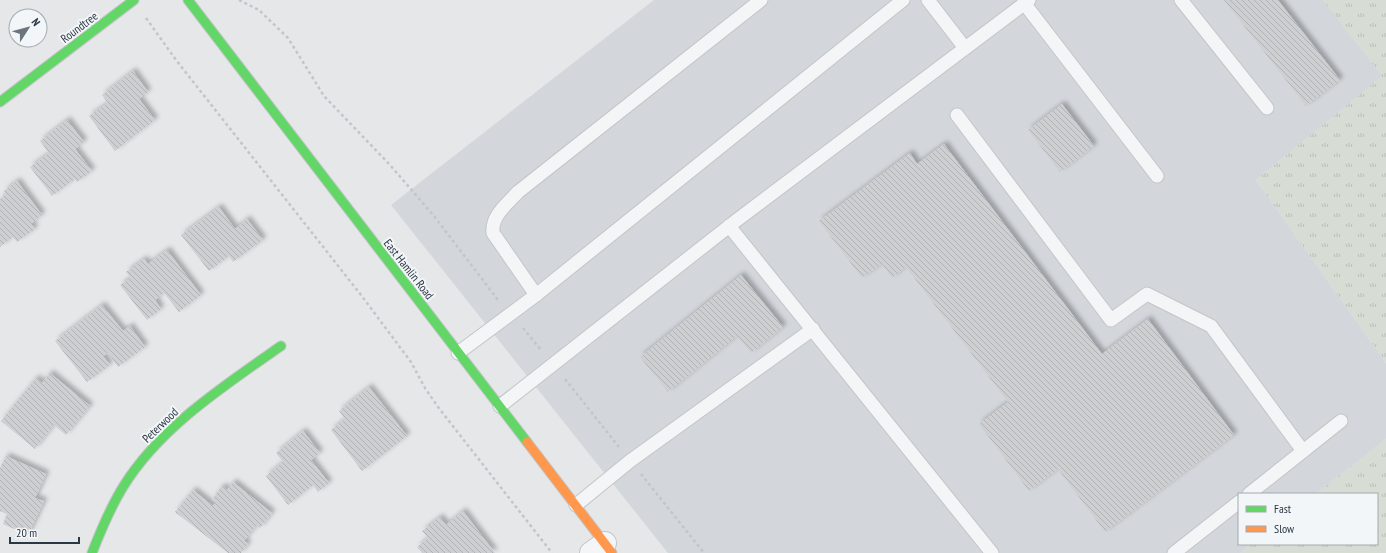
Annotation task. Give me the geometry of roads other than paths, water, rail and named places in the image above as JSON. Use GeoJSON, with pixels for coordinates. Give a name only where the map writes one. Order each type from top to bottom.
{"type":"FeatureCollection","features":[{"type":"Feature","properties":{"kind":"street","name":"Roundtree"},"geometry":{"type":"LineString","coordinates":[[0,102],[134,0]]}},
{"type":"Feature","properties":{"kind":"street","name":"East Hamlin Road"},"geometry":{"type":"LineString","coordinates":[[188,0],[576,505],[603,550]]}},
{"type":"Feature","properties":{"kind":"street","name":"Peterwood"},"geometry":{"type":"LineString","coordinates":[[92,553],[116,498],[132,472],[161,439],[202,403],[281,346]]}},
{"type":"Feature","properties":{"kind":"lane"},"geometry":{"type":"LineString","coordinates":[[536,295],[493,233],[492,225],[497,215],[518,192],[761,0]]}},
{"type":"Feature","properties":{"kind":"lane"},"geometry":{"type":"LineString","coordinates":[[458,353],[536,295],[903,0]]}},
{"type":"Feature","properties":{"kind":"lane"},"geometry":{"type":"LineString","coordinates":[[928,0],[965,48]]}},
{"type":"Feature","properties":{"kind":"lane"},"geometry":{"type":"LineString","coordinates":[[1181,0],[1267,108]]}},
{"type":"Feature","properties":{"kind":"lane"},"geometry":{"type":"LineString","coordinates":[[500,406],[729,226],[1026,2],[1156,176]]}},
{"type":"Feature","properties":{"kind":"lane"},"geometry":{"type":"LineString","coordinates":[[957,116],[1111,320],[1147,294],[1211,326],[1303,451]]}},
{"type":"Feature","properties":{"kind":"lane"},"geometry":{"type":"LineString","coordinates":[[729,226],[992,553]]}},
{"type":"Feature","properties":{"kind":"lane"},"geometry":{"type":"LineString","coordinates":[[576,505],[630,461],[813,329]]}},
{"type":"Feature","properties":{"kind":"lane"},"geometry":{"type":"LineString","coordinates":[[1250,493],[1340,421]]}},
{"type":"Feature","properties":{"kind":"lane"},"geometry":{"type":"LineString","coordinates":[[1174,553],[1238,503]]}}]}
